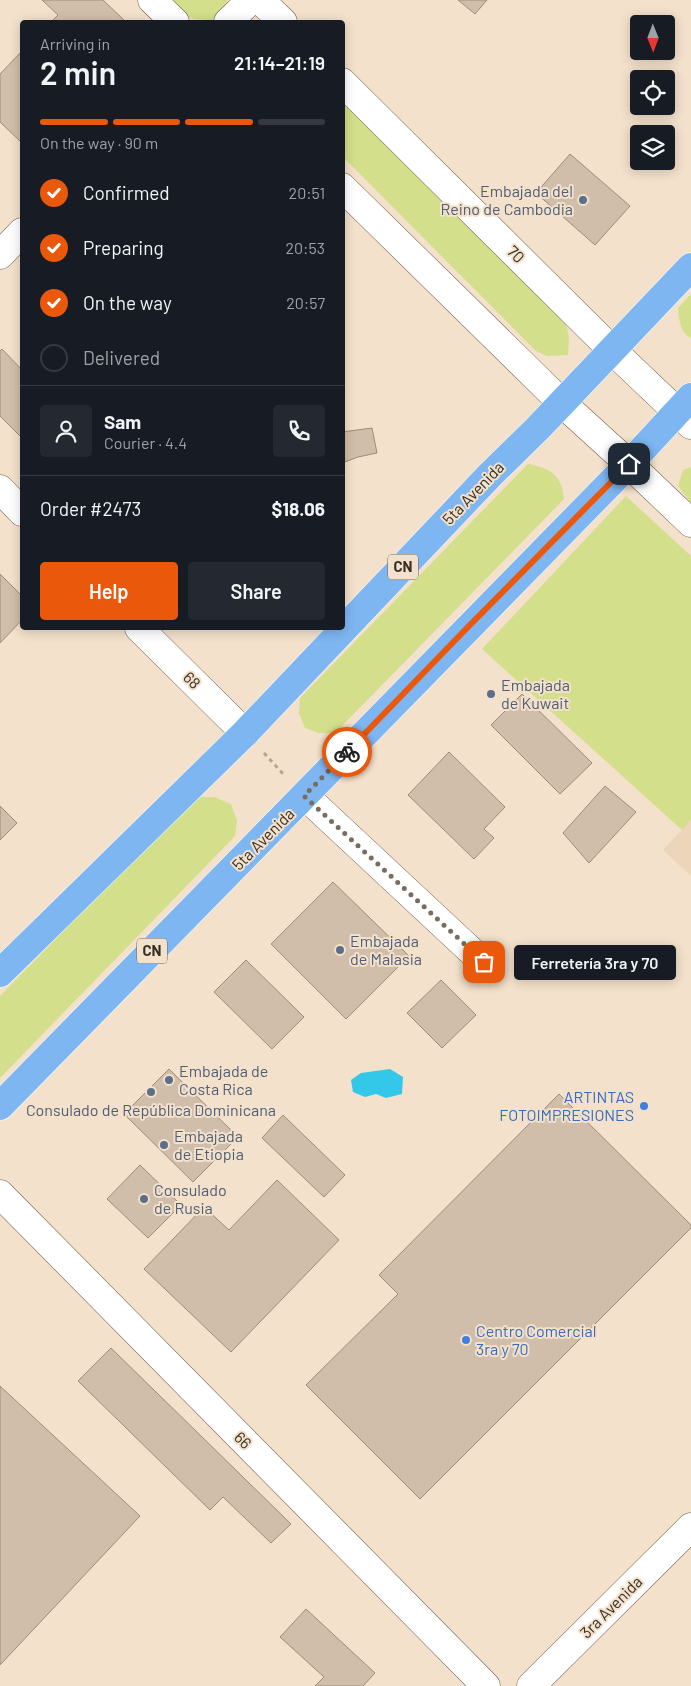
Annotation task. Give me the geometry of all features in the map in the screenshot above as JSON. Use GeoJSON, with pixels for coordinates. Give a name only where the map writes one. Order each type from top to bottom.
{"type":"FeatureCollection","features":[{"type":"Feature","properties":{"kind":"highway","name":"5ta Avenida"},"geometry":{"type":"LineString","coordinates":[[345,627],[490,474],[562,403],[691,266]]}},
{"type":"Feature","properties":{"kind":"highway","name":"5ta Avenida"},"geometry":{"type":"LineString","coordinates":[[0,1106],[464,631],[629,464],[686,411]]}},
{"type":"Feature","properties":{"kind":"highway","name":"5ta Avenida"},"geometry":{"type":"LineString","coordinates":[[0,973],[245,733],[342,630]]}},
{"type":"Feature","properties":{"kind":"main road"},"geometry":{"type":"LineString","coordinates":[[152,0],[173,20]]}},
{"type":"Feature","properties":{"kind":"main road"},"geometry":{"type":"LineString","coordinates":[[230,20],[251,0]]}},
{"type":"Feature","properties":{"kind":"main road"},"geometry":{"type":"LineString","coordinates":[[260,0],[281,20]]}},
{"type":"Feature","properties":{"kind":"main road","name":"70"},"geometry":{"type":"LineString","coordinates":[[345,85],[612,350],[686,411]]}},
{"type":"Feature","properties":{"kind":"main road"},"geometry":{"type":"LineString","coordinates":[[345,190],[562,403],[691,523]]}},
{"type":"Feature","properties":{"kind":"main road"},"geometry":{"type":"LineString","coordinates":[[0,255],[20,234]]}},
{"type":"Feature","properties":{"kind":"main road"},"geometry":{"type":"LineString","coordinates":[[0,489],[20,510]]}},
{"type":"Feature","properties":{"kind":"main road","name":"68"},"geometry":{"type":"LineString","coordinates":[[141,630],[245,733]]}},
{"type":"Feature","properties":{"kind":"main road"},"geometry":{"type":"LineString","coordinates":[[304,796],[484,962]]}},
{"type":"Feature","properties":{"kind":"main road","name":"66"},"geometry":{"type":"LineString","coordinates":[[0,1194],[486,1686]]}},
{"type":"Feature","properties":{"kind":"main road","name":"3ra Avenida"},"geometry":{"type":"LineString","coordinates":[[531,1686],[691,1527]]}},
{"type":"Feature","properties":{"kind":"path"},"geometry":{"type":"LineString","coordinates":[[245,733],[304,796]]}},
{"type":"Feature","properties":{"kind":"shaded area"},"geometry":{"type":"Polygon","coordinates":[[[691,820],[691,876],[663,850],[691,820]]]}},
{"type":"Feature","properties":{"kind":"green space"},"geometry":{"type":"Polygon","coordinates":[[[168,0],[227,0],[228,20],[195,19],[183,15],[168,0]]]}},
{"type":"Feature","properties":{"kind":"green space"},"geometry":{"type":"Polygon","coordinates":[[[345,101],[566,323],[569,338],[568,355],[547,356],[536,351],[345,159],[345,101]]]}},
{"type":"Feature","properties":{"kind":"green space"},"geometry":{"type":"Polygon","coordinates":[[[691,294],[691,338],[682,329],[678,308],[691,294]]]}},
{"type":"Feature","properties":{"kind":"green space"},"geometry":{"type":"Polygon","coordinates":[[[528,464],[543,468],[554,474],[561,484],[564,499],[335,733],[319,733],[305,728],[299,713],[300,698],[528,464]]]}},
{"type":"Feature","properties":{"kind":"green space"},"geometry":{"type":"Polygon","coordinates":[[[691,467],[691,503],[678,486],[683,470],[691,467]]]}},
{"type":"Feature","properties":{"kind":"green space"},"geometry":{"type":"Polygon","coordinates":[[[626,496],[691,556],[691,820],[682,830],[482,649],[626,496]]]}},
{"type":"Feature","properties":{"kind":"green space"},"geometry":{"type":"Polygon","coordinates":[[[194,797],[214,797],[231,804],[237,821],[235,836],[0,1078],[0,996],[194,797]]]}},
{"type":"Feature","properties":{"kind":"water"},"geometry":{"type":"Polygon","coordinates":[[[390,1069],[403,1077],[402,1094],[386,1098],[376,1094],[365,1097],[353,1092],[351,1080],[361,1073],[390,1069]]]}},
{"type":"Feature","properties":{"kind":"building"},"geometry":{"type":"Polygon","coordinates":[[[42,0],[103,0],[124,20],[53,20],[58,15],[42,0]]]}},
{"type":"Feature","properties":{"kind":"building"},"geometry":{"type":"Polygon","coordinates":[[[458,0],[487,0],[475,14],[458,0]]]}},
{"type":"Feature","properties":{"kind":"building"},"geometry":{"type":"Polygon","coordinates":[[[20,53],[20,141],[0,122],[0,74],[20,53]]]}},
{"type":"Feature","properties":{"kind":"building","name":"Embajada del Reino de Cambodia"},"geometry":{"type":"Polygon","coordinates":[[[570,154],[630,206],[595,245],[536,193],[570,154]]]}},
{"type":"Feature","properties":{"kind":"building"},"geometry":{"type":"Polygon","coordinates":[[[2,349],[20,368],[20,436],[0,416],[0,351],[2,349]]]}},
{"type":"Feature","properties":{"kind":"building"},"geometry":{"type":"Polygon","coordinates":[[[372,428],[377,453],[345,462],[345,432],[372,428]]]}},
{"type":"Feature","properties":{"kind":"building"},"geometry":{"type":"Polygon","coordinates":[[[0,574],[20,594],[20,622],[0,643],[0,574]]]}},
{"type":"Feature","properties":{"kind":"building"},"geometry":{"type":"Polygon","coordinates":[[[522,694],[592,763],[560,794],[491,725],[522,694]]]}},
{"type":"Feature","properties":{"kind":"building"},"geometry":{"type":"Polygon","coordinates":[[[449,752],[505,807],[484,829],[494,838],[474,859],[408,795],[449,752]]]}},
{"type":"Feature","properties":{"kind":"building"},"geometry":{"type":"Polygon","coordinates":[[[605,786],[636,812],[589,863],[563,833],[605,786]]]}},
{"type":"Feature","properties":{"kind":"building"},"geometry":{"type":"Polygon","coordinates":[[[0,806],[17,823],[0,840],[0,806]]]}},
{"type":"Feature","properties":{"kind":"building","name":"Embajada de Malasia"},"geometry":{"type":"Polygon","coordinates":[[[333,882],[409,956],[346,1019],[271,944],[333,882]]]}},
{"type":"Feature","properties":{"kind":"building"},"geometry":{"type":"Polygon","coordinates":[[[246,960],[304,1017],[272,1049],[214,992],[246,960]]]}},
{"type":"Feature","properties":{"kind":"building"},"geometry":{"type":"Polygon","coordinates":[[[441,980],[476,1015],[442,1048],[407,1013],[441,980]]]}},
{"type":"Feature","properties":{"kind":"building"},"geometry":{"type":"Polygon","coordinates":[[[169,1069],[238,1137],[193,1182],[124,1114],[169,1069]]]}},
{"type":"Feature","properties":{"kind":"building","name":"Centro Comercial 3ra y 70"},"geometry":{"type":"Polygon","coordinates":[[[559,1094],[691,1225],[691,1228],[420,1499],[306,1385],[398,1294],[379,1275],[559,1094]]]}},
{"type":"Feature","properties":{"kind":"building"},"geometry":{"type":"Polygon","coordinates":[[[283,1115],[345,1175],[324,1197],[262,1138],[283,1115]]]}},
{"type":"Feature","properties":{"kind":"building"},"geometry":{"type":"Polygon","coordinates":[[[140,1165],[181,1205],[148,1238],[107,1199],[140,1165]]]}},
{"type":"Feature","properties":{"kind":"building"},"geometry":{"type":"Polygon","coordinates":[[[277,1180],[339,1240],[231,1352],[144,1269],[204,1207],[229,1230],[277,1180]]]}},
{"type":"Feature","properties":{"kind":"building"},"geometry":{"type":"Polygon","coordinates":[[[111,1348],[291,1524],[271,1543],[223,1497],[210,1510],[78,1381],[111,1348]]]}},
{"type":"Feature","properties":{"kind":"building"},"geometry":{"type":"Polygon","coordinates":[[[0,1386],[140,1516],[0,1665],[0,1386]]]}},
{"type":"Feature","properties":{"kind":"building"},"geometry":{"type":"Polygon","coordinates":[[[306,1609],[375,1673],[363,1686],[315,1686],[324,1677],[280,1637],[306,1609]]]}},
{"type":"Feature","properties":{"kind":"way so far"},"geometry":{"type":"LineString","coordinates":[[347,752],[304,796],[484,962]]}},
{"type":"Feature","properties":{"kind":"place","name":"Embajada del Reino de Cambodia"},"geometry":{"type":"Point","coordinates":[583,200]}},
{"type":"Feature","properties":{"kind":"place","name":"Embajada de Kuwait"},"geometry":{"type":"Point","coordinates":[491,694]}},
{"type":"Feature","properties":{"kind":"place","name":"Embajada de Malasia"},"geometry":{"type":"Point","coordinates":[340,950]}},
{"type":"Feature","properties":{"kind":"place","name":"Ferretería 3ra y 70"},"geometry":{"type":"Point","coordinates":[484,962]}},
{"type":"Feature","properties":{"kind":"place","name":"Embajada de Costa Rica"},"geometry":{"type":"Point","coordinates":[169,1080]}},
{"type":"Feature","properties":{"kind":"place","name":"Consulado de República Dominicana"},"geometry":{"type":"Point","coordinates":[151,1092]}},
{"type":"Feature","properties":{"kind":"place","name":"ARTINTAS FOTOIMPRESIONES"},"geometry":{"type":"Point","coordinates":[644,1106]}},
{"type":"Feature","properties":{"kind":"place","name":"Embajada de Etiopia"},"geometry":{"type":"Point","coordinates":[164,1145]}},
{"type":"Feature","properties":{"kind":"place","name":"Consulado de Rusia"},"geometry":{"type":"Point","coordinates":[144,1199]}},
{"type":"Feature","properties":{"kind":"place","name":"Centro Comercial 3ra y 70"},"geometry":{"type":"Point","coordinates":[466,1340]}},
{"type":"Feature","properties":{"kind":"route"},"geometry":{"type":"LineString","coordinates":[[347,752],[629,464]]}}]}
